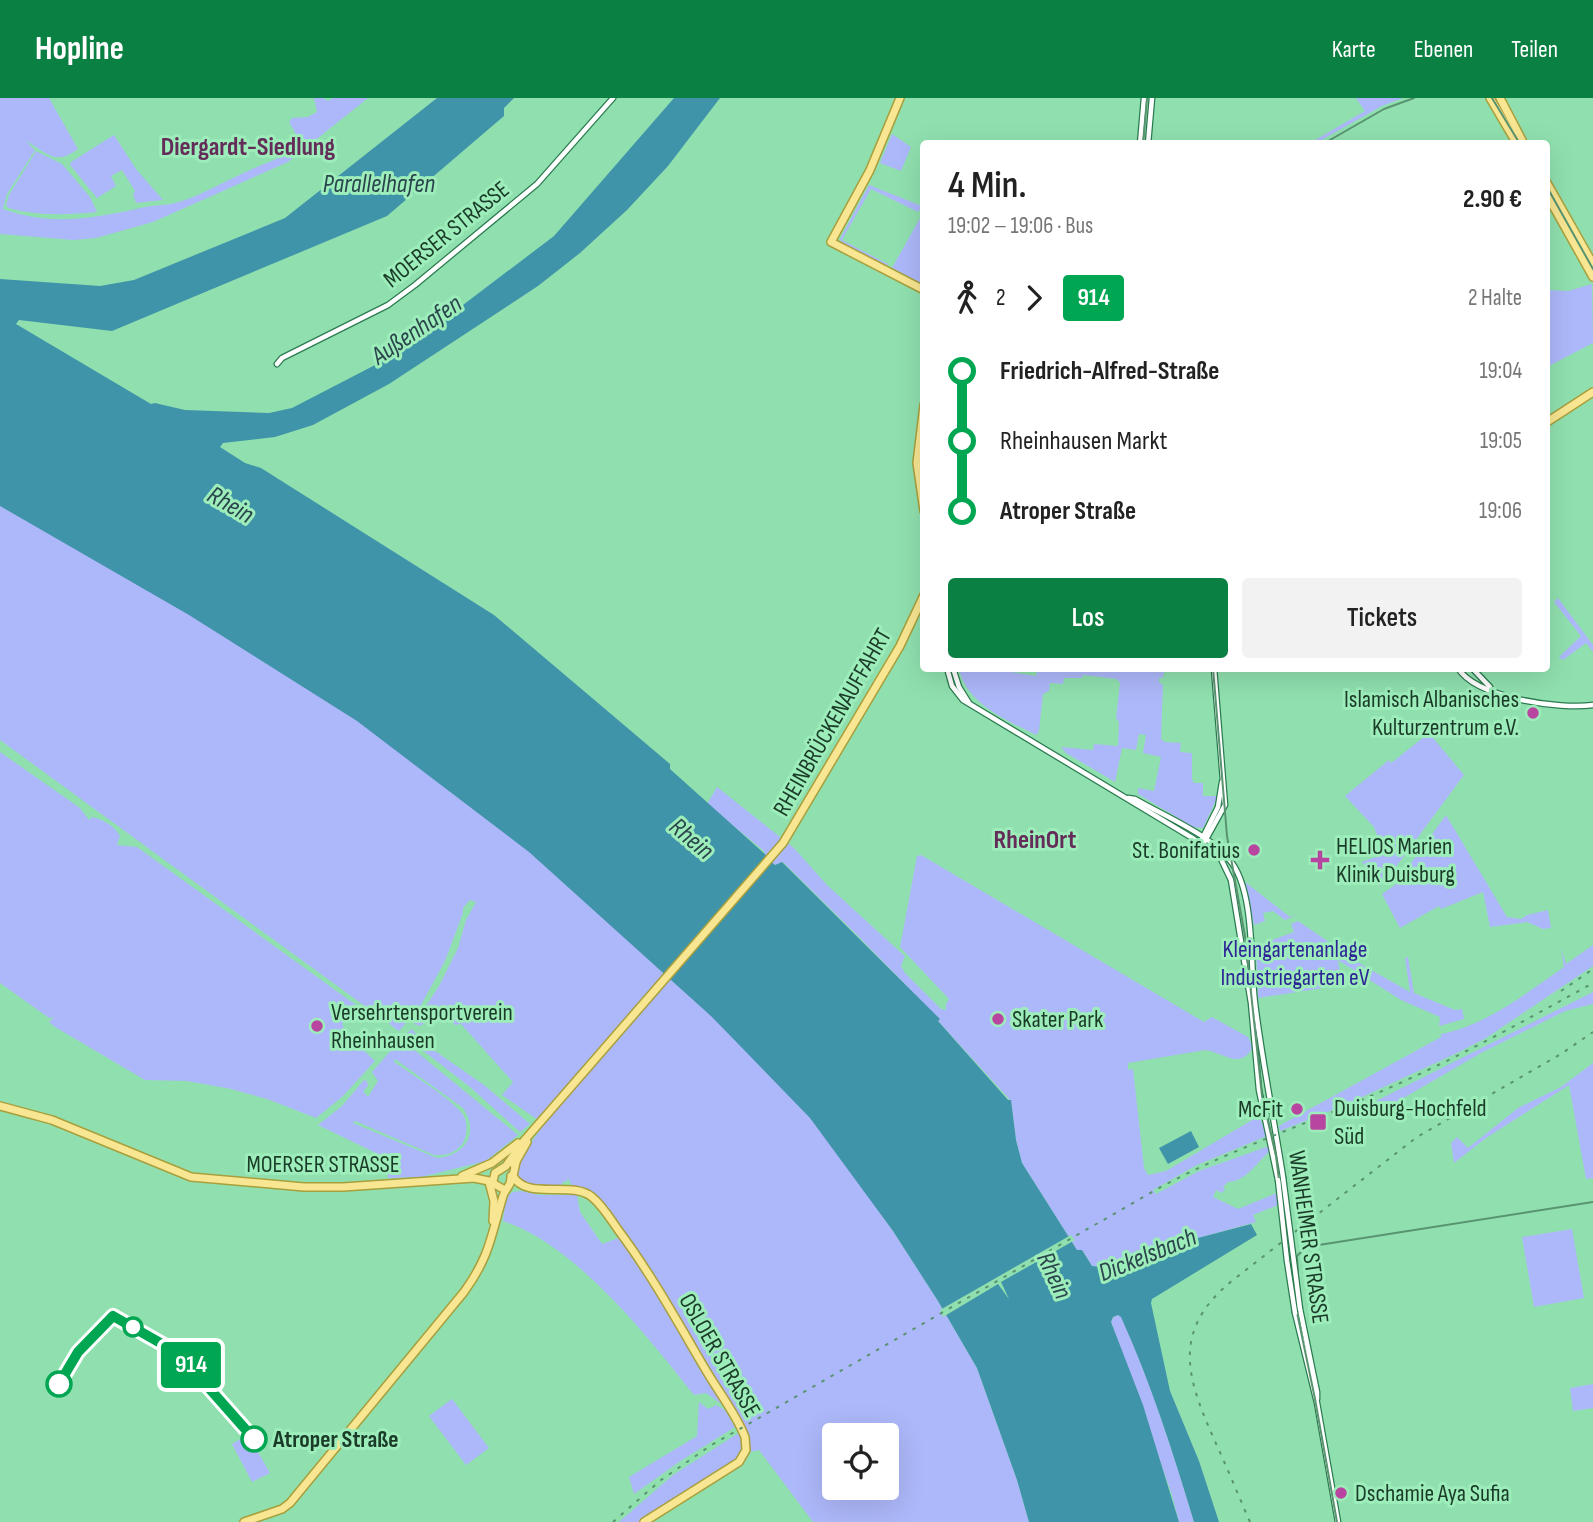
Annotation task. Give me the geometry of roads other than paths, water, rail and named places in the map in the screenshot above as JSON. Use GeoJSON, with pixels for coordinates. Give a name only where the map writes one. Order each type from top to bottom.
{"type":"FeatureCollection","features":[{"type":"Feature","properties":{"kind":"main road"},"geometry":{"type":"LineString","coordinates":[[900,98],[871,169],[831,242],[920,288]]}},
{"type":"Feature","properties":{"kind":"main road"},"geometry":{"type":"LineString","coordinates":[[1490,98],[1515,140]]}},
{"type":"Feature","properties":{"kind":"main road"},"geometry":{"type":"LineString","coordinates":[[1500,98],[1522,140]]}},
{"type":"Feature","properties":{"kind":"main road"},"geometry":{"type":"LineString","coordinates":[[1550,188],[1593,264]]}},
{"type":"Feature","properties":{"kind":"main road"},"geometry":{"type":"LineString","coordinates":[[1550,200],[1593,277]]}},
{"type":"Feature","properties":{"kind":"main road"},"geometry":{"type":"LineString","coordinates":[[1550,420],[1593,392]]}},
{"type":"Feature","properties":{"kind":"main road"},"geometry":{"type":"LineString","coordinates":[[920,438],[917,463],[920,484]]}},
{"type":"Feature","properties":{"kind":"main road","name":"RHEINBRÜCKENAUFFAHRT"},"geometry":{"type":"LineString","coordinates":[[910,627],[920,604]]}},
{"type":"Feature","properties":{"kind":"main road","name":"RHEINBRÜCKENAUFFAHRT"},"geometry":{"type":"LineString","coordinates":[[534,1129],[788,836],[920,612]]}},
{"type":"Feature","properties":{"kind":"main road","name":"MOERSER STRASSE"},"geometry":{"type":"LineString","coordinates":[[0,1106],[52,1120],[166,1167],[224,1182],[317,1187],[377,1186],[474,1178],[491,1183]]}},
{"type":"Feature","properties":{"kind":"main road"},"geometry":{"type":"LineString","coordinates":[[244,1522],[282,1509],[290,1503],[476,1276],[495,1231],[505,1190],[511,1183],[512,1162],[534,1129]]}},
{"type":"Feature","properties":{"kind":"main road","name":"MOERSER STRASSE"},"geometry":{"type":"LineString","coordinates":[[448,1180],[492,1163],[534,1129]]}},
{"type":"Feature","properties":{"kind":"main road"},"geometry":{"type":"LineString","coordinates":[[487,1252],[494,1209],[491,1173],[495,1168],[512,1162]]}},
{"type":"Feature","properties":{"kind":"main road","name":"OSLOER STRASSE"},"geometry":{"type":"LineString","coordinates":[[512,1162],[516,1182],[537,1189],[572,1189],[594,1199],[663,1297],[747,1443],[745,1453],[737,1464],[644,1522]]}},
{"type":"Feature","properties":{"kind":"main road","name":"OSLOER STRASSE"},"geometry":{"type":"LineString","coordinates":[[491,1183],[505,1190],[516,1188],[539,1194],[577,1194],[588,1198],[605,1213]]}},
{"type":"Feature","properties":{"kind":"street","name":"MOERSER STRASSE"},"geometry":{"type":"LineString","coordinates":[[277,364],[282,358],[388,305],[415,285],[537,184],[612,98]]}},
{"type":"Feature","properties":{"kind":"street"},"geometry":{"type":"LineString","coordinates":[[1140,140],[1144,98]]}},
{"type":"Feature","properties":{"kind":"street"},"geometry":{"type":"LineString","coordinates":[[1149,140],[1152,98]]}},
{"type":"Feature","properties":{"kind":"street"},"geometry":{"type":"LineString","coordinates":[[948,672],[954,690],[969,704],[1128,798],[1160,820],[1203,840]]}},
{"type":"Feature","properties":{"kind":"street"},"geometry":{"type":"LineString","coordinates":[[954,672],[969,704]]}},
{"type":"Feature","properties":{"kind":"street"},"geometry":{"type":"LineString","coordinates":[[1203,840],[1225,805],[1214,672]]}},
{"type":"Feature","properties":{"kind":"street"},"geometry":{"type":"LineString","coordinates":[[1461,672],[1469,681],[1526,701],[1572,707],[1593,705]]}},
{"type":"Feature","properties":{"kind":"street"},"geometry":{"type":"LineString","coordinates":[[1476,672],[1496,692]]}},
{"type":"Feature","properties":{"kind":"street"},"geometry":{"type":"LineString","coordinates":[[1203,840],[1219,807],[1223,776]]}},
{"type":"Feature","properties":{"kind":"street"},"geometry":{"type":"LineString","coordinates":[[1128,798],[1135,799],[1203,840]]}},
{"type":"Feature","properties":{"kind":"street","name":"WANHEIMER STRASSE"},"geometry":{"type":"LineString","coordinates":[[1203,840],[1224,852],[1242,886],[1252,942],[1255,1003],[1278,1146],[1287,1261],[1338,1522]]}},
{"type":"Feature","properties":{"kind":"street","name":"WANHEIMER STRASSE"},"geometry":{"type":"LineString","coordinates":[[1203,840],[1220,859],[1231,880],[1251,1003],[1259,1090],[1281,1178]]}},
{"type":"Feature","properties":{"kind":"street"},"geometry":{"type":"LineString","coordinates":[[1278,1146],[1287,1151]]}},
{"type":"Feature","properties":{"kind":"water"},"geometry":{"type":"Polygon","coordinates":[[[437,98],[514,98],[504,108],[504,116],[387,216],[112,331],[19,320],[16,324],[151,404],[185,410],[269,413],[292,408],[377,364],[434,327],[554,236],[674,98],[720,98],[668,166],[627,210],[580,253],[538,286],[389,384],[313,425],[275,437],[223,443],[220,447],[245,463],[261,468],[494,615],[670,764],[670,769],[766,855],[765,857],[775,865],[782,862],[940,1019],[938,1021],[1008,1100],[1011,1100],[1022,1163],[1077,1250],[1082,1250],[1092,1266],[1119,1269],[1198,1238],[1251,1224],[1257,1235],[1152,1299],[1151,1303],[1170,1391],[1199,1461],[1219,1522],[1194,1522],[1152,1392],[1118,1315],[1113,1317],[1111,1322],[1143,1405],[1179,1522],[1029,1522],[977,1368],[938,1301],[893,1231],[810,1118],[712,1017],[529,852],[357,721],[189,615],[0,506],[0,279],[100,286],[134,280],[285,218],[437,98]]]}},
{"type":"Feature","properties":{"kind":"water"},"geometry":{"type":"Polygon","coordinates":[[[1191,1131],[1199,1147],[1168,1164],[1159,1148],[1191,1131]]]}},
{"type":"Feature","properties":{"kind":"tram line"},"geometry":{"type":"LineString","coordinates":[[1143,140],[1147,98]]}},
{"type":"Feature","properties":{"kind":"tram line"},"geometry":{"type":"LineString","coordinates":[[1330,140],[1384,109],[1414,98]]}},
{"type":"Feature","properties":{"kind":"tram line"},"geometry":{"type":"LineString","coordinates":[[1492,98],[1518,140]]}},
{"type":"Feature","properties":{"kind":"tram line"},"geometry":{"type":"LineString","coordinates":[[1550,192],[1593,269]]}},
{"type":"Feature","properties":{"kind":"tram line"},"geometry":{"type":"LineString","coordinates":[[1213,672],[1227,836],[1245,936],[1262,1096],[1276,1156],[1294,1298],[1337,1522]]}},
{"type":"Feature","properties":{"kind":"tram line"},"geometry":{"type":"LineString","coordinates":[[1298,1274],[1297,1256],[1306,1247],[1593,1202]]}},
{"type":"Feature","properties":{"kind":"railway"},"geometry":{"type":"LineString","coordinates":[[1561,991],[1593,969]]}},
{"type":"Feature","properties":{"kind":"railway"},"geometry":{"type":"LineString","coordinates":[[613,1522],[661,1480],[710,1446],[1159,1188],[1215,1160],[1415,1076],[1593,983]]}},
{"type":"Feature","properties":{"kind":"railway"},"geometry":{"type":"LineString","coordinates":[[1250,1522],[1199,1402],[1193,1380],[1190,1360],[1192,1339],[1199,1319],[1212,1300],[1233,1280],[1417,1137],[1561,1054],[1593,1032]]}},
{"type":"Feature","properties":{"kind":"place","name":"Islamisch Albanisches Kulturzentrum e.V."},"geometry":{"type":"Point","coordinates":[1533,713]}},
{"type":"Feature","properties":{"kind":"place","name":"St. Bonifatius"},"geometry":{"type":"Point","coordinates":[1254,850]}},
{"type":"Feature","properties":{"kind":"place","name":"HELIOS Marien Klinik Duisburg"},"geometry":{"type":"Point","coordinates":[1320,860]}},
{"type":"Feature","properties":{"kind":"place","name":"Skater Park"},"geometry":{"type":"Point","coordinates":[998,1019]}},
{"type":"Feature","properties":{"kind":"place","name":"Versehrtensportverein Rheinhausen"},"geometry":{"type":"Point","coordinates":[317,1026]}},
{"type":"Feature","properties":{"kind":"place","name":"McFit"},"geometry":{"type":"Point","coordinates":[1297,1109]}},
{"type":"Feature","properties":{"kind":"place","name":"Duisburg-Hochfeld Süd"},"geometry":{"type":"Point","coordinates":[1318,1122]}},
{"type":"Feature","properties":{"kind":"place","name":"Atroper Straße"},"geometry":{"type":"Point","coordinates":[254,1439]}},
{"type":"Feature","properties":{"kind":"place","name":"Dschamie Aya Sufia"},"geometry":{"type":"Point","coordinates":[1341,1493]}},
{"type":"Feature","properties":{"kind":"district","name":"Diergardt-Siedlung"},"geometry":{"type":"Point","coordinates":[248,146]}},
{"type":"Feature","properties":{"kind":"district","name":"RheinOrt"},"geometry":{"type":"Point","coordinates":[1035,839]}},
{"type":"Feature","properties":{"kind":"water label","name":"Parallelhafen"},"geometry":{"type":"Point","coordinates":[379,183]}},
{"type":"Feature","properties":{"kind":"water label","name":"Außenhafen"},"geometry":{"type":"Point","coordinates":[416,329]}},
{"type":"Feature","properties":{"kind":"water label","name":"Rhein"},"geometry":{"type":"Point","coordinates":[231,504]}},
{"type":"Feature","properties":{"kind":"water label","name":"Rhein"},"geometry":{"type":"Point","coordinates":[692,838]}},
{"type":"Feature","properties":{"kind":"water label","name":"Dickelsbach"},"geometry":{"type":"Point","coordinates":[1147,1254]}},
{"type":"Feature","properties":{"kind":"water label","name":"Rhein"},"geometry":{"type":"Point","coordinates":[1055,1275]}},
{"type":"Feature","properties":{"kind":"park label","name":"Kleingartenanlage Industriegarten eV"},"geometry":{"type":"Point","coordinates":[1295,963]}}]}
